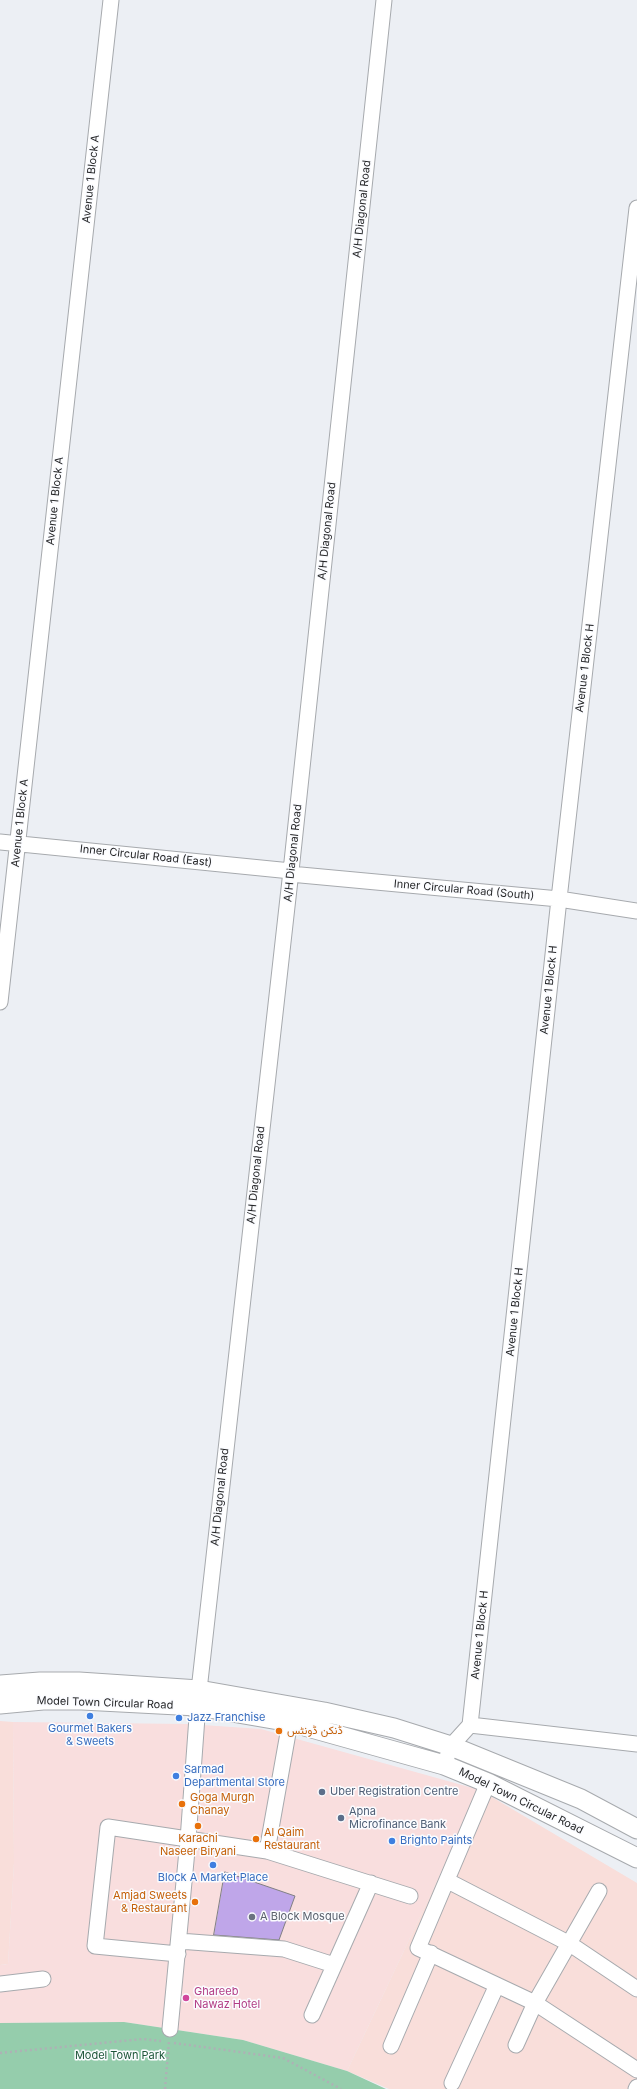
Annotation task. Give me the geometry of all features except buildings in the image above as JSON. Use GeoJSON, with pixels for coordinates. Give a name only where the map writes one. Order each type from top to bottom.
{"type":"FeatureCollection","features":[{"type":"Feature","properties":{"kind":"main road","name":"Model Town Circular Road"},"geometry":{"type":"LineString","coordinates":[[4,1690],[40,1682],[79,1682],[198,1698],[324,1712],[373,1723],[450,1746],[581,1799],[637,1829]]}},
{"type":"Feature","properties":{"kind":"main road","name":"Model Town Circular Road"},"geometry":{"type":"LineString","coordinates":[[198,1698],[444,1764],[488,1783],[637,1858]]}},
{"type":"Feature","properties":{"kind":"street","name":"Avenue 1 Block A"},"geometry":{"type":"LineString","coordinates":[[0,1002],[111,0]]}},
{"type":"Feature","properties":{"kind":"street","name":"A/H Diagonal Road"},"geometry":{"type":"LineString","coordinates":[[169,2036],[188,1840],[198,1698],[291,872],[384,0]]}},
{"type":"Feature","properties":{"kind":"street","name":"Avenue 1 Block H"},"geometry":{"type":"LineString","coordinates":[[470,1725],[559,899],[637,208]]}},
{"type":"Feature","properties":{"kind":"street","name":"Inner Circular Road (East)"},"geometry":{"type":"LineString","coordinates":[[0,842],[291,872]]}},
{"type":"Feature","properties":{"kind":"street","name":"Inner Circular Road (South)"},"geometry":{"type":"LineString","coordinates":[[291,872],[559,899],[637,911]]}},
{"type":"Feature","properties":{"kind":"street"},"geometry":{"type":"LineString","coordinates":[[267,1851],[290,1722]]}},
{"type":"Feature","properties":{"kind":"street"},"geometry":{"type":"LineString","coordinates":[[444,1764],[450,1746],[470,1725],[637,1744]]}},
{"type":"Feature","properties":{"kind":"street"},"geometry":{"type":"LineString","coordinates":[[488,1783],[448,1881],[418,1948],[534,2003],[637,2070]]}},
{"type":"Feature","properties":{"kind":"street"},"geometry":{"type":"LineString","coordinates":[[334,1965],[284,1949],[95,1946],[108,1827],[267,1851],[410,1896]]}},
{"type":"Feature","properties":{"kind":"street"},"geometry":{"type":"LineString","coordinates":[[448,1881],[570,1944],[637,1990]]}},
{"type":"Feature","properties":{"kind":"street"},"geometry":{"type":"LineString","coordinates":[[312,2015],[371,1883]]}},
{"type":"Feature","properties":{"kind":"street"},"geometry":{"type":"LineString","coordinates":[[516,2045],[534,2003],[570,1944],[599,1891]]}},
{"type":"Feature","properties":{"kind":"street"},"geometry":{"type":"LineString","coordinates":[[391,2046],[430,1953]]}},
{"type":"Feature","properties":{"kind":"street"},"geometry":{"type":"LineString","coordinates":[[0,1984],[44,1979]]}},
{"type":"Feature","properties":{"kind":"street"},"geometry":{"type":"LineString","coordinates":[[452,2083],[497,1986]]}},
{"type":"Feature","properties":{"kind":"path"},"geometry":{"type":"LineString","coordinates":[[165,2089],[169,2036]]}},
{"type":"Feature","properties":{"kind":"path"},"geometry":{"type":"LineString","coordinates":[[0,2053],[169,2036],[283,2058],[341,2089]]}},
{"type":"Feature","properties":{"kind":"shaded area"},"geometry":{"type":"Polygon","coordinates":[[[0,1721],[13,1722],[14,1863],[8,1964],[0,1965],[0,1721]]]}},
{"type":"Feature","properties":{"kind":"shaded area"},"geometry":{"type":"Polygon","coordinates":[[[13,1722],[188,1724],[261,1729],[480,1790],[347,2071],[243,2040],[124,2022],[0,2023],[0,1965],[8,1964],[14,1863],[13,1722]]]}},
{"type":"Feature","properties":{"kind":"shaded area"},"geometry":{"type":"Polygon","coordinates":[[[480,1790],[637,1883],[637,2089],[389,2089],[347,2071],[480,1790]]]}},
{"type":"Feature","properties":{"kind":"green space","name":"Model Town Park"},"geometry":{"type":"Polygon","coordinates":[[[124,2022],[243,2040],[347,2071],[386,2089],[0,2089],[0,2023],[124,2022]]]}},
{"type":"Feature","properties":{"kind":"place","name":"Gourmet Bakers & Sweets"},"geometry":{"type":"Point","coordinates":[90,1716]}},
{"type":"Feature","properties":{"kind":"place","name":"Jazz Franchise"},"geometry":{"type":"Point","coordinates":[179,1718]}},
{"type":"Feature","properties":{"kind":"place","name":"ڈنکن ڈونٹس"},"geometry":{"type":"Point","coordinates":[279,1731]}},
{"type":"Feature","properties":{"kind":"place","name":"Sarmad Departmental Store"},"geometry":{"type":"Point","coordinates":[176,1776]}},
{"type":"Feature","properties":{"kind":"place","name":"Uber Registration Centre"},"geometry":{"type":"Point","coordinates":[322,1792]}},
{"type":"Feature","properties":{"kind":"place","name":"Goga Murgh Chanay"},"geometry":{"type":"Point","coordinates":[182,1804]}},
{"type":"Feature","properties":{"kind":"place","name":"Apna Microfinance Bank"},"geometry":{"type":"Point","coordinates":[341,1818]}},
{"type":"Feature","properties":{"kind":"place","name":"Karachi Naseer Biryani"},"geometry":{"type":"Point","coordinates":[198,1826]}},
{"type":"Feature","properties":{"kind":"place","name":"Al Qaim Restaurant"},"geometry":{"type":"Point","coordinates":[256,1839]}},
{"type":"Feature","properties":{"kind":"place","name":"Brighto Paints"},"geometry":{"type":"Point","coordinates":[392,1841]}},
{"type":"Feature","properties":{"kind":"place","name":"Block A Market Place"},"geometry":{"type":"Point","coordinates":[213,1865]}},
{"type":"Feature","properties":{"kind":"place","name":"Amjad Sweets & Restaurant"},"geometry":{"type":"Point","coordinates":[195,1902]}},
{"type":"Feature","properties":{"kind":"place","name":"A Block Mosque"},"geometry":{"type":"Point","coordinates":[252,1917]}},
{"type":"Feature","properties":{"kind":"place","name":"Ghareeb Nawaz Hotel"},"geometry":{"type":"Point","coordinates":[186,1998]}}]}
